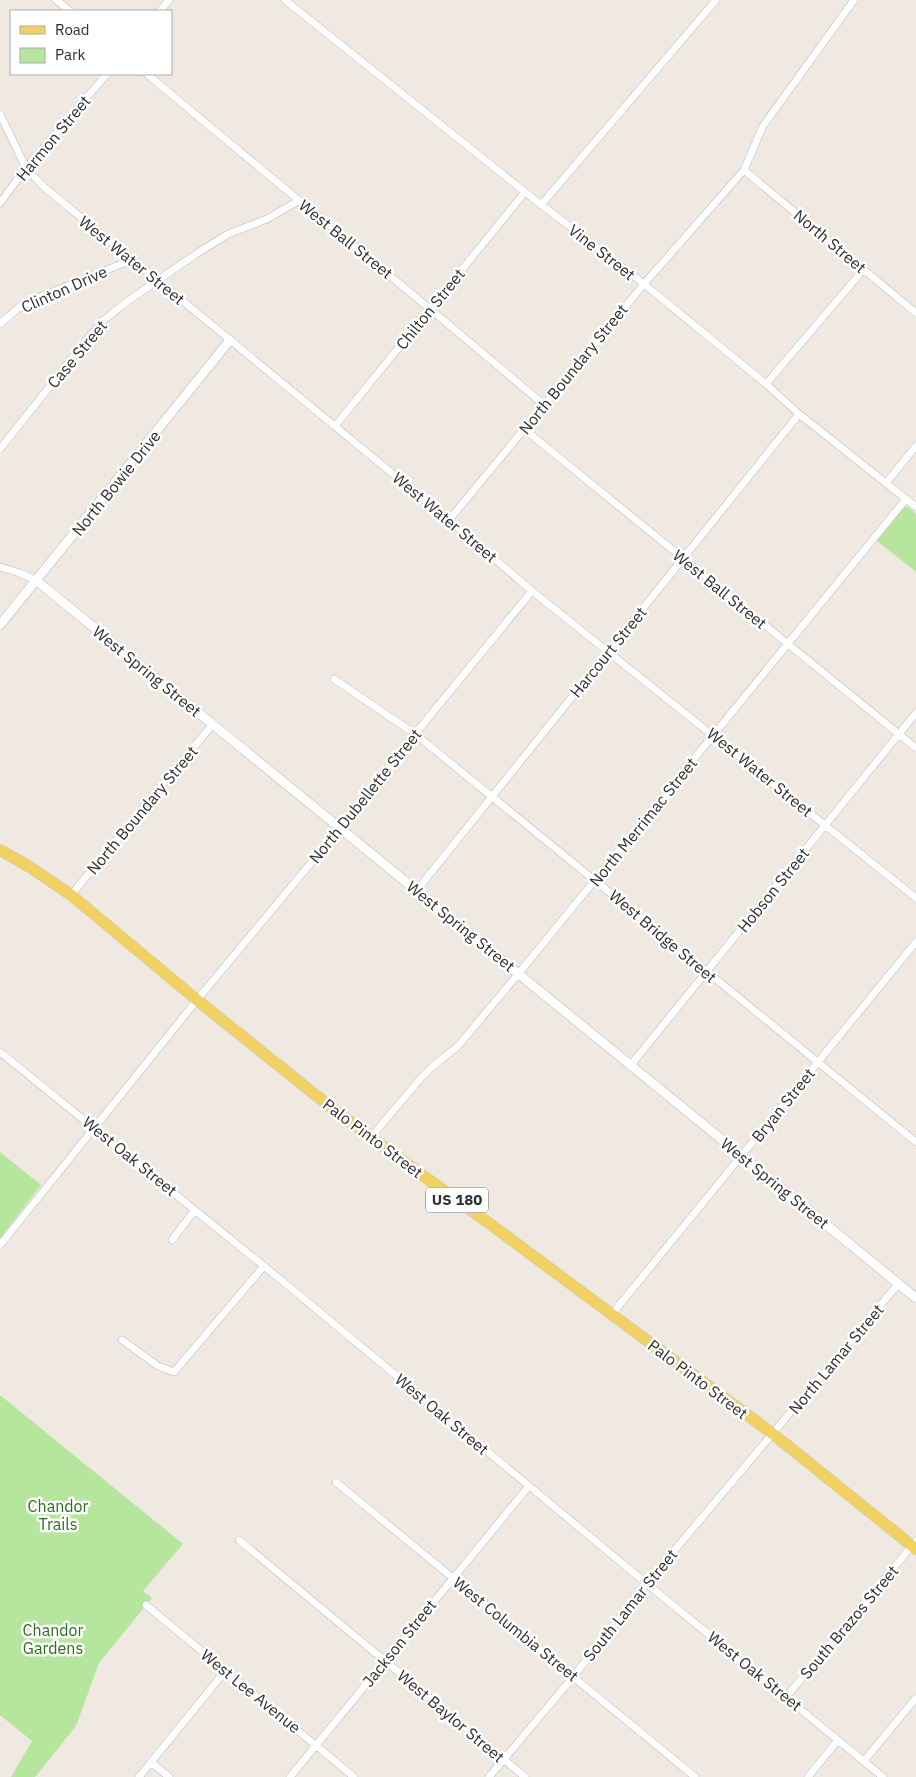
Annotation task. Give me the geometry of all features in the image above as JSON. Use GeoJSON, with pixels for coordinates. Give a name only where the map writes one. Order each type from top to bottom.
{"type":"FeatureCollection","features":[{"type":"Feature","properties":{"kind":"main road","name":"Palo Pinto Street"},"geometry":{"type":"LineString","coordinates":[[0,850],[30,867],[71,895],[197,1000],[371,1137],[773,1434],[915,1545]]}},
{"type":"Feature","properties":{"kind":"street"},"geometry":{"type":"LineString","coordinates":[[56,0],[69,10]]}},
{"type":"Feature","properties":{"kind":"street"},"geometry":{"type":"LineString","coordinates":[[161,10],[169,0]]}},
{"type":"Feature","properties":{"kind":"street","name":"Vine Street"},"geometry":{"type":"LineString","coordinates":[[285,0],[524,192],[644,284],[800,414],[916,507]]}},
{"type":"Feature","properties":{"kind":"street"},"geometry":{"type":"LineString","coordinates":[[541,205],[716,0]]}},
{"type":"Feature","properties":{"kind":"street","name":"North Boundary Street"},"geometry":{"type":"LineString","coordinates":[[450,520],[644,284],[744,170],[763,126],[854,0]]}},
{"type":"Feature","properties":{"kind":"street","name":"Harmon Street"},"geometry":{"type":"LineString","coordinates":[[0,203],[26,168],[106,75]]}},
{"type":"Feature","properties":{"kind":"street","name":"West Ball Street"},"geometry":{"type":"LineString","coordinates":[[148,75],[298,201],[431,308],[544,405]]}},
{"type":"Feature","properties":{"kind":"street","name":"West Water Street"},"geometry":{"type":"LineString","coordinates":[[0,114],[26,168],[44,187],[450,520],[532,591],[916,898]]}},
{"type":"Feature","properties":{"kind":"street","name":"North Street"},"geometry":{"type":"LineString","coordinates":[[744,170],[916,313]]}},
{"type":"Feature","properties":{"kind":"street","name":"Chilton Street"},"geometry":{"type":"LineString","coordinates":[[335,426],[524,192]]}},
{"type":"Feature","properties":{"kind":"street","name":"Case Street"},"geometry":{"type":"LineString","coordinates":[[0,449],[104,320],[196,254],[228,234],[267,219],[298,201]]}},
{"type":"Feature","properties":{"kind":"street","name":"Clinton Drive"},"geometry":{"type":"LineString","coordinates":[[0,324],[23,304],[131,260]]}},
{"type":"Feature","properties":{"kind":"street"},"geometry":{"type":"LineString","coordinates":[[766,384],[864,269]]}},
{"type":"Feature","properties":{"kind":"street","name":"North Bowie Drive"},"geometry":{"type":"LineString","coordinates":[[0,625],[230,340]]}},
{"type":"Feature","properties":{"kind":"street","name":"Harcourt Street"},"geometry":{"type":"LineString","coordinates":[[417,890],[800,414]]}},
{"type":"Feature","properties":{"kind":"street","name":"West Ball Street"},"geometry":{"type":"LineString","coordinates":[[524,429],[916,748]]}},
{"type":"Feature","properties":{"kind":"street"},"geometry":{"type":"LineString","coordinates":[[886,483],[916,446]]}},
{"type":"Feature","properties":{"kind":"street","name":"North Merrimac Street"},"geometry":{"type":"LineString","coordinates":[[371,1137],[421,1078],[458,1046],[596,880],[906,499]]}},
{"type":"Feature","properties":{"kind":"street","name":"West Spring Street"},"geometry":{"type":"LineString","coordinates":[[0,567],[20,572],[37,581],[916,1298]]}},
{"type":"Feature","properties":{"kind":"street","name":"North Dubellette Street"},"geometry":{"type":"LineString","coordinates":[[0,1246],[197,1000],[340,828],[532,591]]}},
{"type":"Feature","properties":{"kind":"street","name":"West Bridge Street"},"geometry":{"type":"LineString","coordinates":[[334,678],[415,734],[916,1142]]}},
{"type":"Feature","properties":{"kind":"street","name":"Hobson Street"},"geometry":{"type":"LineString","coordinates":[[630,1066],[916,713]]}},
{"type":"Feature","properties":{"kind":"street","name":"North Boundary Street"},"geometry":{"type":"LineString","coordinates":[[71,895],[213,724]]}},
{"type":"Feature","properties":{"kind":"street","name":"Bryan Street"},"geometry":{"type":"LineString","coordinates":[[612,1314],[916,942]]}},
{"type":"Feature","properties":{"kind":"street","name":"West Oak Street"},"geometry":{"type":"LineString","coordinates":[[0,1052],[264,1266],[883,1777]]}},
{"type":"Feature","properties":{"kind":"street"},"geometry":{"type":"LineString","coordinates":[[172,1240],[195,1210]]}},
{"type":"Feature","properties":{"kind":"street"},"geometry":{"type":"LineString","coordinates":[[122,1340],[158,1366],[174,1372],[264,1266]]}},
{"type":"Feature","properties":{"kind":"street","name":"North Lamar Street"},"geometry":{"type":"LineString","coordinates":[[773,1434],[899,1284]]}},
{"type":"Feature","properties":{"kind":"street","name":"South Lamar Street"},"geometry":{"type":"LineString","coordinates":[[489,1777],[573,1677],[647,1583],[773,1434]]}},
{"type":"Feature","properties":{"kind":"street","name":"West Columbia Street"},"geometry":{"type":"LineString","coordinates":[[336,1482],[573,1677],[685,1774],[695,1777]]}},
{"type":"Feature","properties":{"kind":"street","name":"Jackson Street"},"geometry":{"type":"LineString","coordinates":[[290,1777],[384,1660],[529,1486]]}},
{"type":"Feature","properties":{"kind":"street","name":"West Baylor Street"},"geometry":{"type":"LineString","coordinates":[[239,1540],[525,1777]]}},
{"type":"Feature","properties":{"kind":"street","name":"South Brazos Street"},"geometry":{"type":"LineString","coordinates":[[786,1697],[915,1545]]}},
{"type":"Feature","properties":{"kind":"street","name":"West Lee Avenue"},"geometry":{"type":"LineString","coordinates":[[146,1605],[354,1777]]}},
{"type":"Feature","properties":{"kind":"street"},"geometry":{"type":"LineString","coordinates":[[139,1777],[226,1670]]}},
{"type":"Feature","properties":{"kind":"street"},"geometry":{"type":"LineString","coordinates":[[864,1761],[916,1698]]}},
{"type":"Feature","properties":{"kind":"street"},"geometry":{"type":"LineString","coordinates":[[808,1777],[838,1740]]}},
{"type":"Feature","properties":{"kind":"street"},"geometry":{"type":"LineString","coordinates":[[151,1762],[170,1777]]}},
{"type":"Feature","properties":{"kind":"green space"},"geometry":{"type":"Polygon","coordinates":[[[904,507],[908,507],[916,514],[916,572],[876,540],[904,507]]]}},
{"type":"Feature","properties":{"kind":"green space"},"geometry":{"type":"Polygon","coordinates":[[[0,1152],[41,1185],[0,1238],[0,1152]]]}},
{"type":"Feature","properties":{"kind":"green space"},"geometry":{"type":"Polygon","coordinates":[[[0,1395],[183,1544],[143,1591],[152,1598],[99,1663],[76,1726],[35,1777],[11,1777],[32,1741],[0,1715],[0,1395]]]}},
{"type":"Feature","properties":{"kind":"park label","name":"Chandor Trails"},"geometry":{"type":"Point","coordinates":[58,1515]}},
{"type":"Feature","properties":{"kind":"park label","name":"Chandor Gardens"},"geometry":{"type":"Point","coordinates":[53,1639]}}]}
